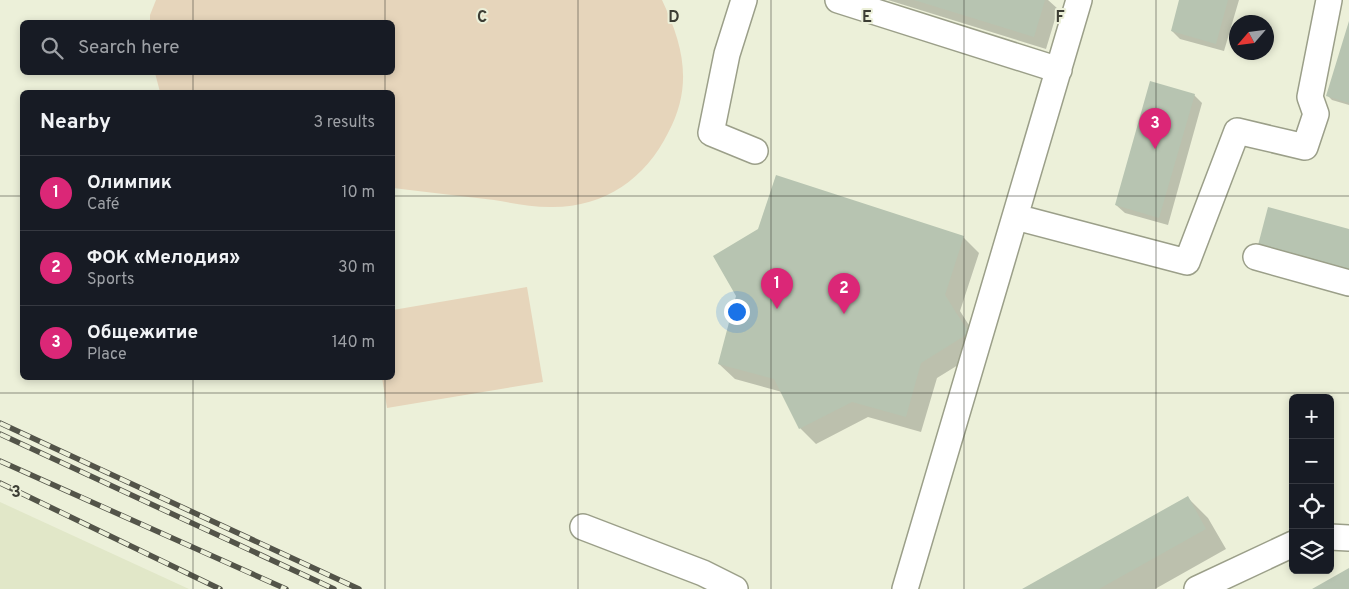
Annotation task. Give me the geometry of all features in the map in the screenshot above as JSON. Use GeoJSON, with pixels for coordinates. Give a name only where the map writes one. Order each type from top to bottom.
{"type":"FeatureCollection","features":[{"type":"Feature","properties":{"kind":"street"},"geometry":{"type":"LineString","coordinates":[[744,0],[727,54],[711,133],[755,151]]}},
{"type":"Feature","properties":{"kind":"street"},"geometry":{"type":"LineString","coordinates":[[838,0],[1060,70]]}},
{"type":"Feature","properties":{"kind":"street"},"geometry":{"type":"LineString","coordinates":[[905,589],[1060,70],[1079,0]]}},
{"type":"Feature","properties":{"kind":"street"},"geometry":{"type":"LineString","coordinates":[[1016,216],[1187,262],[1237,131],[1305,147],[1316,114],[1310,97],[1329,0]]}},
{"type":"Feature","properties":{"kind":"street"},"geometry":{"type":"LineString","coordinates":[[1256,257],[1349,283]]}},
{"type":"Feature","properties":{"kind":"street"},"geometry":{"type":"LineString","coordinates":[[582,527],[703,573],[736,589]]}},
{"type":"Feature","properties":{"kind":"street"},"geometry":{"type":"LineString","coordinates":[[1334,537],[1349,538]]}},
{"type":"Feature","properties":{"kind":"street"},"geometry":{"type":"LineString","coordinates":[[1198,589],[1289,546]]}},
{"type":"Feature","properties":{"kind":"shaded area"},"geometry":{"type":"Polygon","coordinates":[[[156,0],[662,0],[670,17],[680,50],[683,66],[681,99],[668,133],[659,149],[647,164],[621,188],[588,202],[570,206],[550,207],[395,188],[395,90],[159,90],[156,75],[395,75],[395,20],[150,20],[156,0]]]}},
{"type":"Feature","properties":{"kind":"shaded area"},"geometry":{"type":"Polygon","coordinates":[[[527,287],[543,382],[387,408],[382,380],[395,380],[395,310],[527,287]]]}},
{"type":"Feature","properties":{"kind":"shaded area"},"geometry":{"type":"Polygon","coordinates":[[[0,502],[189,589],[0,589],[0,502]]]}},
{"type":"Feature","properties":{"kind":"building"},"geometry":{"type":"Polygon","coordinates":[[[914,0],[1045,0],[1034,37],[914,0]]]}},
{"type":"Feature","properties":{"kind":"building"},"geometry":{"type":"Polygon","coordinates":[[[1179,0],[1228,0],[1216,44],[1171,31],[1179,0]]]}},
{"type":"Feature","properties":{"kind":"building"},"geometry":{"type":"Polygon","coordinates":[[[1349,21],[1349,103],[1326,96],[1349,21]]]}},
{"type":"Feature","properties":{"kind":"building"},"geometry":{"type":"Polygon","coordinates":[[[1150,81],[1195,94],[1159,218],[1115,205],[1150,81]]]}},
{"type":"Feature","properties":{"kind":"building"},"geometry":{"type":"Polygon","coordinates":[[[776,175],[964,236],[945,295],[969,333],[921,363],[906,417],[852,402],[799,429],[774,379],[718,364],[736,296],[713,256],[758,229],[776,175]]]}},
{"type":"Feature","properties":{"kind":"building"},"geometry":{"type":"Polygon","coordinates":[[[1268,207],[1349,229],[1349,274],[1257,249],[1268,207]]]}},
{"type":"Feature","properties":{"kind":"building"},"geometry":{"type":"Polygon","coordinates":[[[1188,496],[1206,529],[1099,589],[1022,589],[1188,496]]]}},
{"type":"Feature","properties":{"kind":"building"},"geometry":{"type":"Polygon","coordinates":[[[1349,568],[1349,589],[1312,589],[1349,568]]]}},
{"type":"Feature","properties":{"kind":"railway"},"geometry":{"type":"LineString","coordinates":[[0,423],[359,589]]}},
{"type":"Feature","properties":{"kind":"railway"},"geometry":{"type":"LineString","coordinates":[[0,434],[334,589]]}},
{"type":"Feature","properties":{"kind":"railway"},"geometry":{"type":"LineString","coordinates":[[0,461],[286,589]]}},
{"type":"Feature","properties":{"kind":"railway"},"geometry":{"type":"LineString","coordinates":[[0,483],[220,589]]}},
{"type":"Feature","properties":{"kind":"place","name":"Общежитие"},"geometry":{"type":"Point","coordinates":[1155,149]}},
{"type":"Feature","properties":{"kind":"place","name":"Олимпик"},"geometry":{"type":"Point","coordinates":[777,309]}},
{"type":"Feature","properties":{"kind":"place","name":"ФОК «Мелодия»"},"geometry":{"type":"Point","coordinates":[844,314]}}]}
